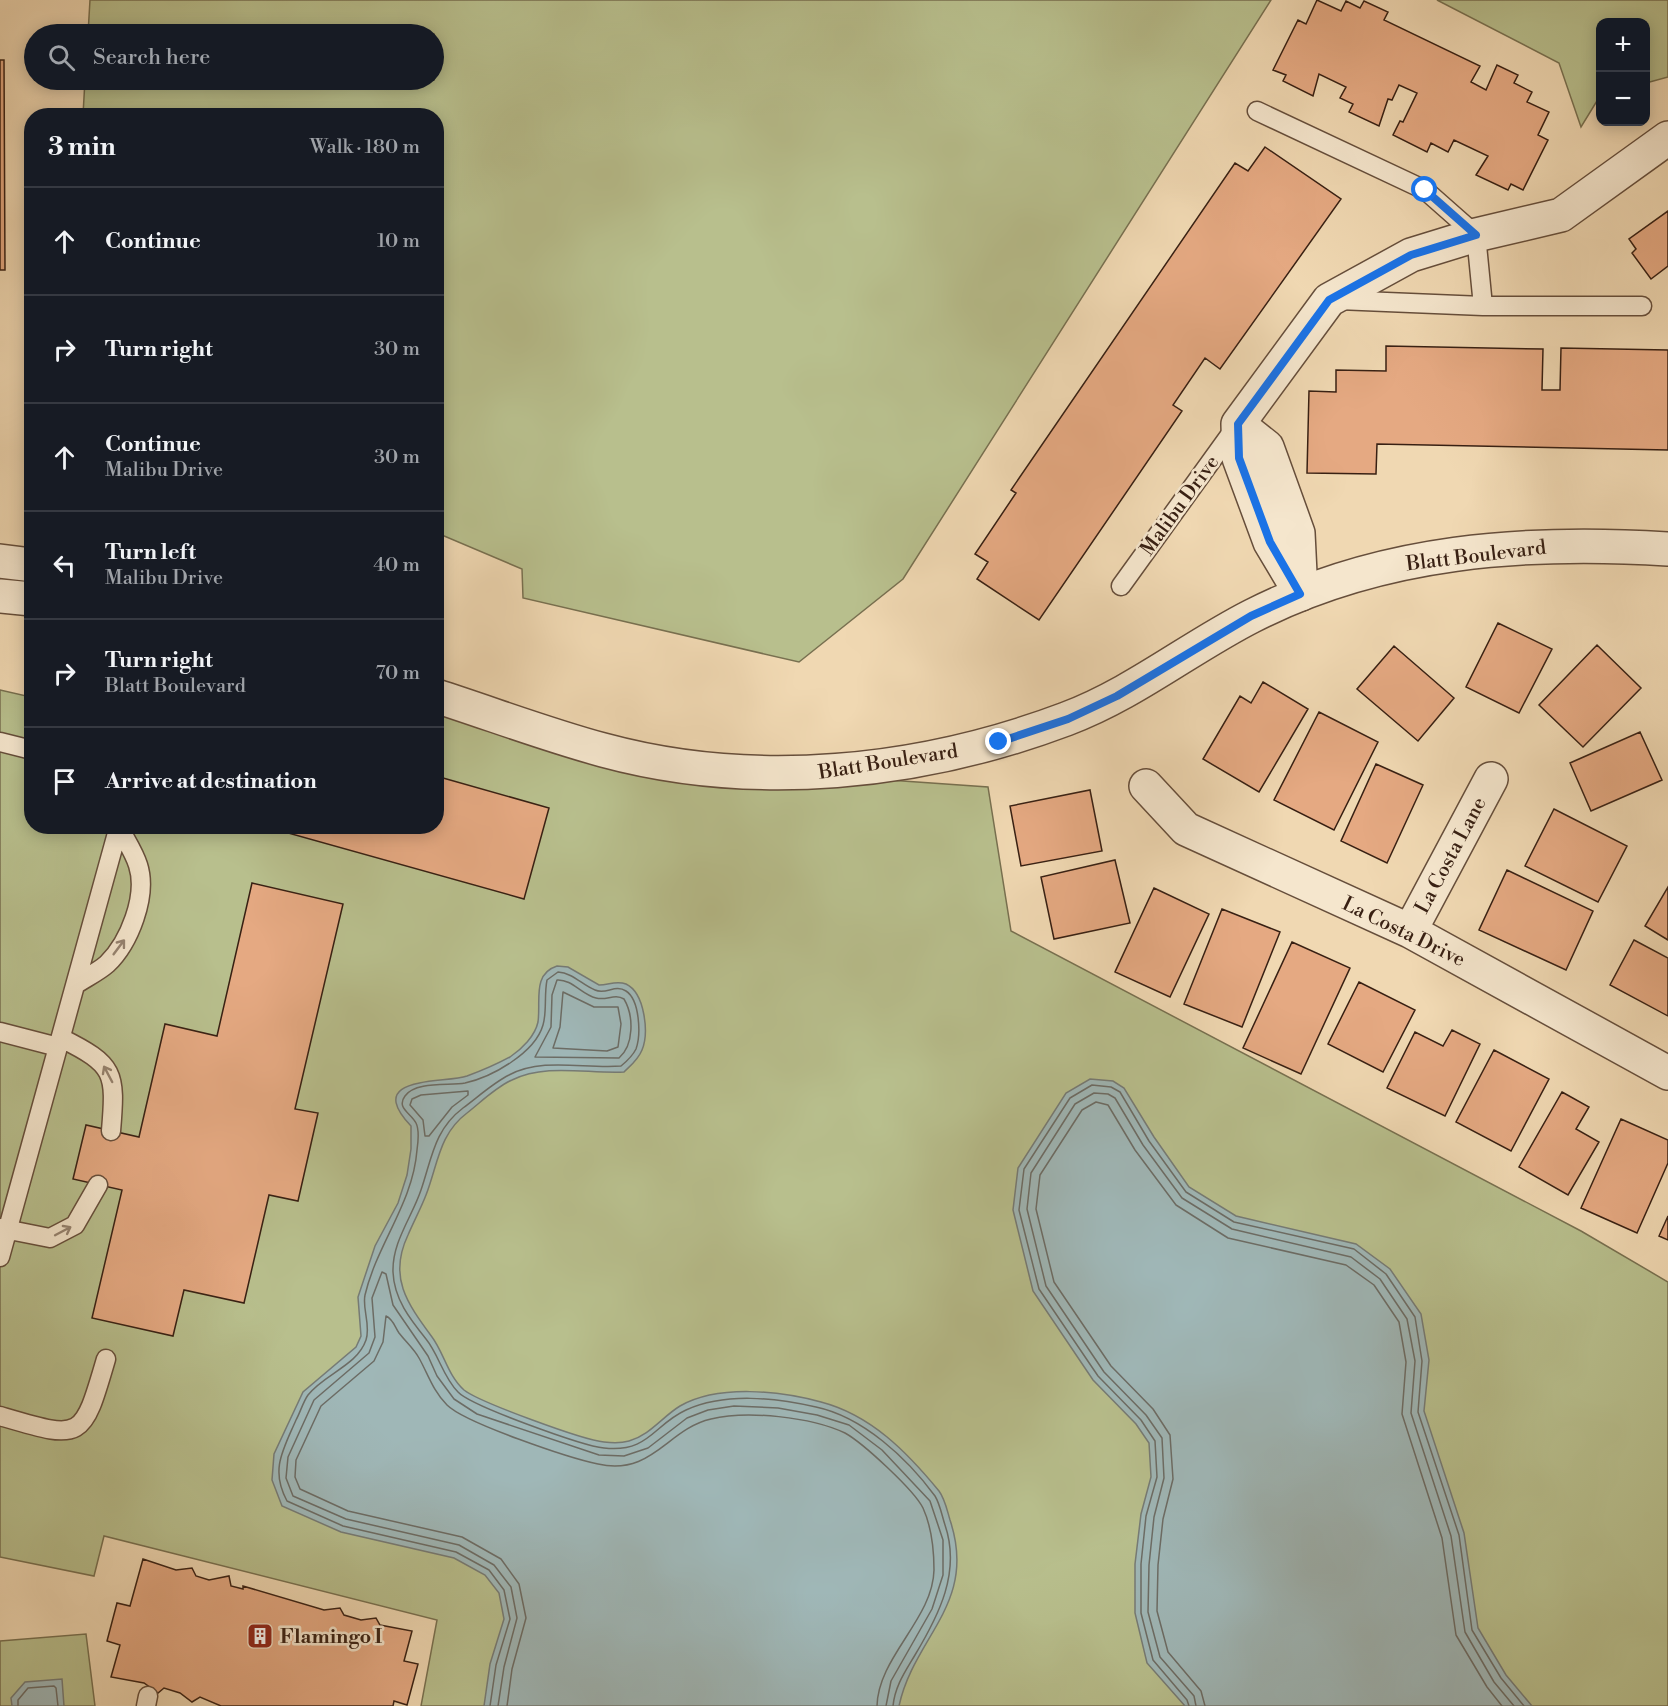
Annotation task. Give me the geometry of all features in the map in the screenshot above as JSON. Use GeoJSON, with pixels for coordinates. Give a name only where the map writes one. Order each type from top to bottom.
{"type":"FeatureCollection","features":[{"type":"Feature","properties":{"kind":"street"},"geometry":{"type":"LineString","coordinates":[[1329,300],[1411,255],[1476,235],[1561,215],[1668,138]]}},
{"type":"Feature","properties":{"kind":"street","name":"Malibu Drive"},"geometry":{"type":"LineString","coordinates":[[1238,424],[1329,300]]}},
{"type":"Feature","properties":{"kind":"street"},"geometry":{"type":"LineString","coordinates":[[1238,424],[1267,447],[1271,457],[1298,533],[1300,594]]}},
{"type":"Feature","properties":{"kind":"street","name":"Blatt Boulevard"},"geometry":{"type":"LineString","coordinates":[[444,699],[604,750],[678,765],[803,774],[866,768],[999,742],[1068,719],[1163,671],[1251,616],[1300,594],[1366,572],[1462,552],[1563,544],[1668,549]]}},
{"type":"Feature","properties":{"kind":"street"},"geometry":{"type":"LineString","coordinates":[[0,561],[24,564]]}},
{"type":"Feature","properties":{"kind":"street"},"geometry":{"type":"LineString","coordinates":[[0,596],[24,598]]}},
{"type":"Feature","properties":{"kind":"street","name":"La Costa Lane"},"geometry":{"type":"LineString","coordinates":[[1410,931],[1491,779]]}},
{"type":"Feature","properties":{"kind":"street","name":"La Costa Drive"},"geometry":{"type":"LineString","coordinates":[[1146,786],[1186,829],[1410,931],[1668,1073]]}},
{"type":"Feature","properties":{"kind":"lane"},"geometry":{"type":"LineString","coordinates":[[1257,111],[1425,190],[1476,235],[1483,306]]}},
{"type":"Feature","properties":{"kind":"lane"},"geometry":{"type":"LineString","coordinates":[[1329,300],[1483,306],[1642,306]]}},
{"type":"Feature","properties":{"kind":"lane","name":"Malibu Drive"},"geometry":{"type":"LineString","coordinates":[[1121,586],[1238,424]]}},
{"type":"Feature","properties":{"kind":"lane"},"geometry":{"type":"LineString","coordinates":[[0,742],[24,748]]}},
{"type":"Feature","properties":{"kind":"lane"},"geometry":{"type":"LineString","coordinates":[[0,1257],[4,1229],[117,834]]}},
{"type":"Feature","properties":{"kind":"lane"},"geometry":{"type":"LineString","coordinates":[[75,985],[107,964],[128,936],[135,917],[139,894],[138,866],[122,834]]}},
{"type":"Feature","properties":{"kind":"lane"},"geometry":{"type":"LineString","coordinates":[[0,1032],[59,1042],[82,1049],[105,1065],[114,1085],[111,1131]]}},
{"type":"Feature","properties":{"kind":"lane"},"geometry":{"type":"LineString","coordinates":[[4,1229],[50,1238],[75,1225],[98,1185]]}},
{"type":"Feature","properties":{"kind":"lane"},"geometry":{"type":"LineString","coordinates":[[0,1416],[51,1431],[72,1430],[86,1419],[93,1405],[106,1359]]}},
{"type":"Feature","properties":{"kind":"green space"},"geometry":{"type":"Polygon","coordinates":[[[90,0],[1271,0],[903,579],[799,662],[523,598],[522,569],[444,536],[444,108],[83,108],[84,90],[444,90],[444,24],[89,24],[90,0]]]}},
{"type":"Feature","properties":{"kind":"green space"},"geometry":{"type":"Polygon","coordinates":[[[1437,0],[1668,0],[1668,77],[1650,82],[1650,18],[1596,18],[1596,103],[1581,127],[1559,63],[1437,0]]]}},
{"type":"Feature","properties":{"kind":"green space"},"geometry":{"type":"Polygon","coordinates":[[[0,690],[24,695],[24,834],[444,834],[444,698],[604,750],[803,774],[988,787],[1011,931],[1581,1231],[1668,1282],[1668,1706],[421,1706],[437,1620],[104,1536],[94,1576],[0,1557],[0,690]]]}},
{"type":"Feature","properties":{"kind":"green space"},"geometry":{"type":"Polygon","coordinates":[[[86,1634],[95,1706],[0,1706],[0,1641],[86,1634]]]}},
{"type":"Feature","properties":{"kind":"water"},"geometry":{"type":"Polygon","coordinates":[[[557,966],[568,967],[599,985],[619,982],[632,989],[638,996],[644,1014],[645,1034],[642,1050],[624,1072],[567,1070],[539,1072],[512,1080],[489,1095],[458,1121],[450,1130],[440,1150],[426,1195],[402,1250],[400,1277],[408,1301],[436,1343],[454,1378],[464,1390],[509,1411],[593,1440],[610,1443],[629,1441],[643,1435],[680,1406],[696,1399],[731,1392],[787,1395],[821,1402],[856,1416],[887,1437],[914,1462],[941,1494],[946,1505],[956,1549],[956,1575],[950,1597],[941,1618],[917,1659],[899,1706],[484,1706],[490,1664],[504,1619],[499,1593],[485,1575],[454,1558],[341,1532],[282,1506],[272,1480],[274,1454],[303,1392],[356,1347],[361,1336],[358,1297],[375,1246],[398,1203],[407,1175],[411,1149],[411,1126],[399,1110],[396,1098],[401,1090],[412,1085],[467,1076],[505,1060],[519,1050],[531,1037],[538,1022],[539,989],[544,975],[557,966]]]}},
{"type":"Feature","properties":{"kind":"water"},"geometry":{"type":"Polygon","coordinates":[[[1090,1079],[1113,1081],[1124,1088],[1154,1137],[1189,1187],[1236,1216],[1356,1244],[1390,1269],[1421,1314],[1429,1360],[1424,1411],[1464,1533],[1478,1628],[1506,1675],[1532,1706],[1185,1706],[1147,1663],[1135,1613],[1135,1564],[1141,1514],[1151,1477],[1149,1443],[1136,1424],[1093,1380],[1033,1291],[1013,1210],[1018,1168],[1066,1093],[1090,1079]]]}},
{"type":"Feature","properties":{"kind":"water"},"geometry":{"type":"Polygon","coordinates":[[[62,1679],[64,1706],[12,1706],[11,1698],[25,1682],[62,1679]]]}},
{"type":"Feature","properties":{"kind":"building"},"geometry":{"type":"Polygon","coordinates":[[[1317,0],[1341,11],[1346,1],[1360,8],[1364,1],[1388,12],[1384,20],[1480,66],[1471,82],[1486,90],[1497,65],[1518,75],[1514,83],[1532,92],[1527,102],[1549,112],[1538,135],[1548,140],[1523,190],[1511,184],[1508,190],[1476,175],[1488,156],[1454,140],[1448,152],[1431,143],[1427,152],[1393,135],[1400,121],[1403,122],[1417,93],[1399,85],[1392,100],[1388,99],[1379,126],[1349,112],[1353,104],[1340,98],[1346,87],[1319,74],[1313,96],[1283,81],[1286,75],[1273,70],[1298,20],[1306,24],[1317,0]]]}},
{"type":"Feature","properties":{"kind":"building"},"geometry":{"type":"Polygon","coordinates":[[[0,60],[4,60],[5,270],[0,270],[0,60]]]}},
{"type":"Feature","properties":{"kind":"building"},"geometry":{"type":"Polygon","coordinates":[[[1265,147],[1341,199],[1220,369],[1205,358],[1173,405],[1182,411],[1039,620],[977,579],[988,562],[975,554],[1016,493],[1011,490],[1235,163],[1248,171],[1265,147]]]}},
{"type":"Feature","properties":{"kind":"building"},"geometry":{"type":"Polygon","coordinates":[[[1668,211],[1668,266],[1651,279],[1632,253],[1636,249],[1629,239],[1668,211]]]}},
{"type":"Feature","properties":{"kind":"building"},"geometry":{"type":"Polygon","coordinates":[[[1386,346],[1543,349],[1542,390],[1560,390],[1561,348],[1668,350],[1668,450],[1377,444],[1376,474],[1307,473],[1309,391],[1336,392],[1336,370],[1386,371],[1386,346]]]}},
{"type":"Feature","properties":{"kind":"building"},"geometry":{"type":"Polygon","coordinates":[[[1498,623],[1552,649],[1519,713],[1466,687],[1498,623]]]}},
{"type":"Feature","properties":{"kind":"building"},"geometry":{"type":"Polygon","coordinates":[[[1597,645],[1641,688],[1583,747],[1539,705],[1597,645]]]}},
{"type":"Feature","properties":{"kind":"building"},"geometry":{"type":"Polygon","coordinates":[[[1394,646],[1454,698],[1418,741],[1357,689],[1394,646]]]}},
{"type":"Feature","properties":{"kind":"building"},"geometry":{"type":"Polygon","coordinates":[[[1263,682],[1308,709],[1259,792],[1203,759],[1240,696],[1251,703],[1263,682]]]}},
{"type":"Feature","properties":{"kind":"building"},"geometry":{"type":"Polygon","coordinates":[[[1319,712],[1378,742],[1334,830],[1274,800],[1319,712]]]}},
{"type":"Feature","properties":{"kind":"building"},"geometry":{"type":"Polygon","coordinates":[[[1640,732],[1662,780],[1591,811],[1570,763],[1640,732]]]}},
{"type":"Feature","properties":{"kind":"building"},"geometry":{"type":"Polygon","coordinates":[[[1376,764],[1423,785],[1387,863],[1341,841],[1376,764]]]}},
{"type":"Feature","properties":{"kind":"building"},"geometry":{"type":"Polygon","coordinates":[[[444,778],[549,808],[524,899],[292,834],[444,834],[444,778]]]}},
{"type":"Feature","properties":{"kind":"building"},"geometry":{"type":"Polygon","coordinates":[[[1090,790],[1102,851],[1021,866],[1010,806],[1090,790]]]}},
{"type":"Feature","properties":{"kind":"building"},"geometry":{"type":"Polygon","coordinates":[[[1554,809],[1627,846],[1598,902],[1525,866],[1554,809]]]}},
{"type":"Feature","properties":{"kind":"building"},"geometry":{"type":"Polygon","coordinates":[[[1115,860],[1130,923],[1054,939],[1041,877],[1115,860]]]}},
{"type":"Feature","properties":{"kind":"building"},"geometry":{"type":"Polygon","coordinates":[[[1507,870],[1593,911],[1566,970],[1479,930],[1507,870]]]}},
{"type":"Feature","properties":{"kind":"building"},"geometry":{"type":"Polygon","coordinates":[[[252,883],[343,904],[295,1109],[318,1113],[298,1201],[269,1195],[244,1303],[184,1290],[173,1336],[92,1318],[122,1190],[73,1179],[86,1125],[139,1137],[165,1024],[217,1036],[252,883]]]}},
{"type":"Feature","properties":{"kind":"building"},"geometry":{"type":"Polygon","coordinates":[[[1668,887],[1668,940],[1645,926],[1668,887]]]}},
{"type":"Feature","properties":{"kind":"building"},"geometry":{"type":"Polygon","coordinates":[[[1154,888],[1209,914],[1170,997],[1115,972],[1154,888]]]}},
{"type":"Feature","properties":{"kind":"building"},"geometry":{"type":"Polygon","coordinates":[[[1222,909],[1280,932],[1242,1027],[1184,1004],[1222,909]]]}},
{"type":"Feature","properties":{"kind":"building"},"geometry":{"type":"Polygon","coordinates":[[[1634,940],[1668,958],[1668,1016],[1610,985],[1634,940]]]}},
{"type":"Feature","properties":{"kind":"building"},"geometry":{"type":"Polygon","coordinates":[[[1292,942],[1350,968],[1301,1074],[1243,1048],[1292,942]]]}},
{"type":"Feature","properties":{"kind":"building"},"geometry":{"type":"Polygon","coordinates":[[[1359,982],[1415,1010],[1383,1072],[1328,1044],[1359,982]]]}},
{"type":"Feature","properties":{"kind":"building"},"geometry":{"type":"Polygon","coordinates":[[[1452,1030],[1480,1044],[1445,1116],[1387,1088],[1415,1032],[1443,1046],[1452,1030]]]}},
{"type":"Feature","properties":{"kind":"building"},"geometry":{"type":"Polygon","coordinates":[[[1494,1050],[1549,1079],[1511,1151],[1456,1122],[1494,1050]]]}},
{"type":"Feature","properties":{"kind":"building"},"geometry":{"type":"Polygon","coordinates":[[[1562,1092],[1589,1107],[1576,1129],[1599,1142],[1568,1195],[1519,1167],[1562,1092]]]}},
{"type":"Feature","properties":{"kind":"building"},"geometry":{"type":"Polygon","coordinates":[[[1621,1119],[1668,1140],[1668,1163],[1637,1233],[1581,1208],[1621,1119]]]}},
{"type":"Feature","properties":{"kind":"building"},"geometry":{"type":"Polygon","coordinates":[[[1668,1216],[1668,1240],[1659,1236],[1668,1216]]]}},
{"type":"Feature","properties":{"kind":"building","name":"Flamingo I"},"geometry":{"type":"Polygon","coordinates":[[[143,1559],[176,1570],[192,1568],[196,1576],[209,1580],[229,1576],[231,1586],[243,1589],[243,1586],[324,1610],[340,1608],[344,1615],[361,1620],[376,1618],[380,1625],[412,1631],[404,1661],[418,1664],[407,1705],[394,1701],[393,1706],[221,1706],[200,1697],[192,1702],[180,1693],[164,1688],[158,1693],[144,1683],[111,1677],[120,1645],[107,1641],[117,1603],[130,1606],[143,1559]]]}},
{"type":"Feature","properties":{"kind":"place","name":"Flamingo I"},"geometry":{"type":"Point","coordinates":[260,1636]}},
{"type":"Feature","properties":{"kind":"route"},"geometry":{"type":"LineString","coordinates":[[999,742],[1068,719],[1117,696],[1163,671],[1251,616],[1300,594],[1270,542],[1239,458],[1238,424],[1293,346],[1329,300],[1411,255],[1476,235],[1425,190]]}}]}
